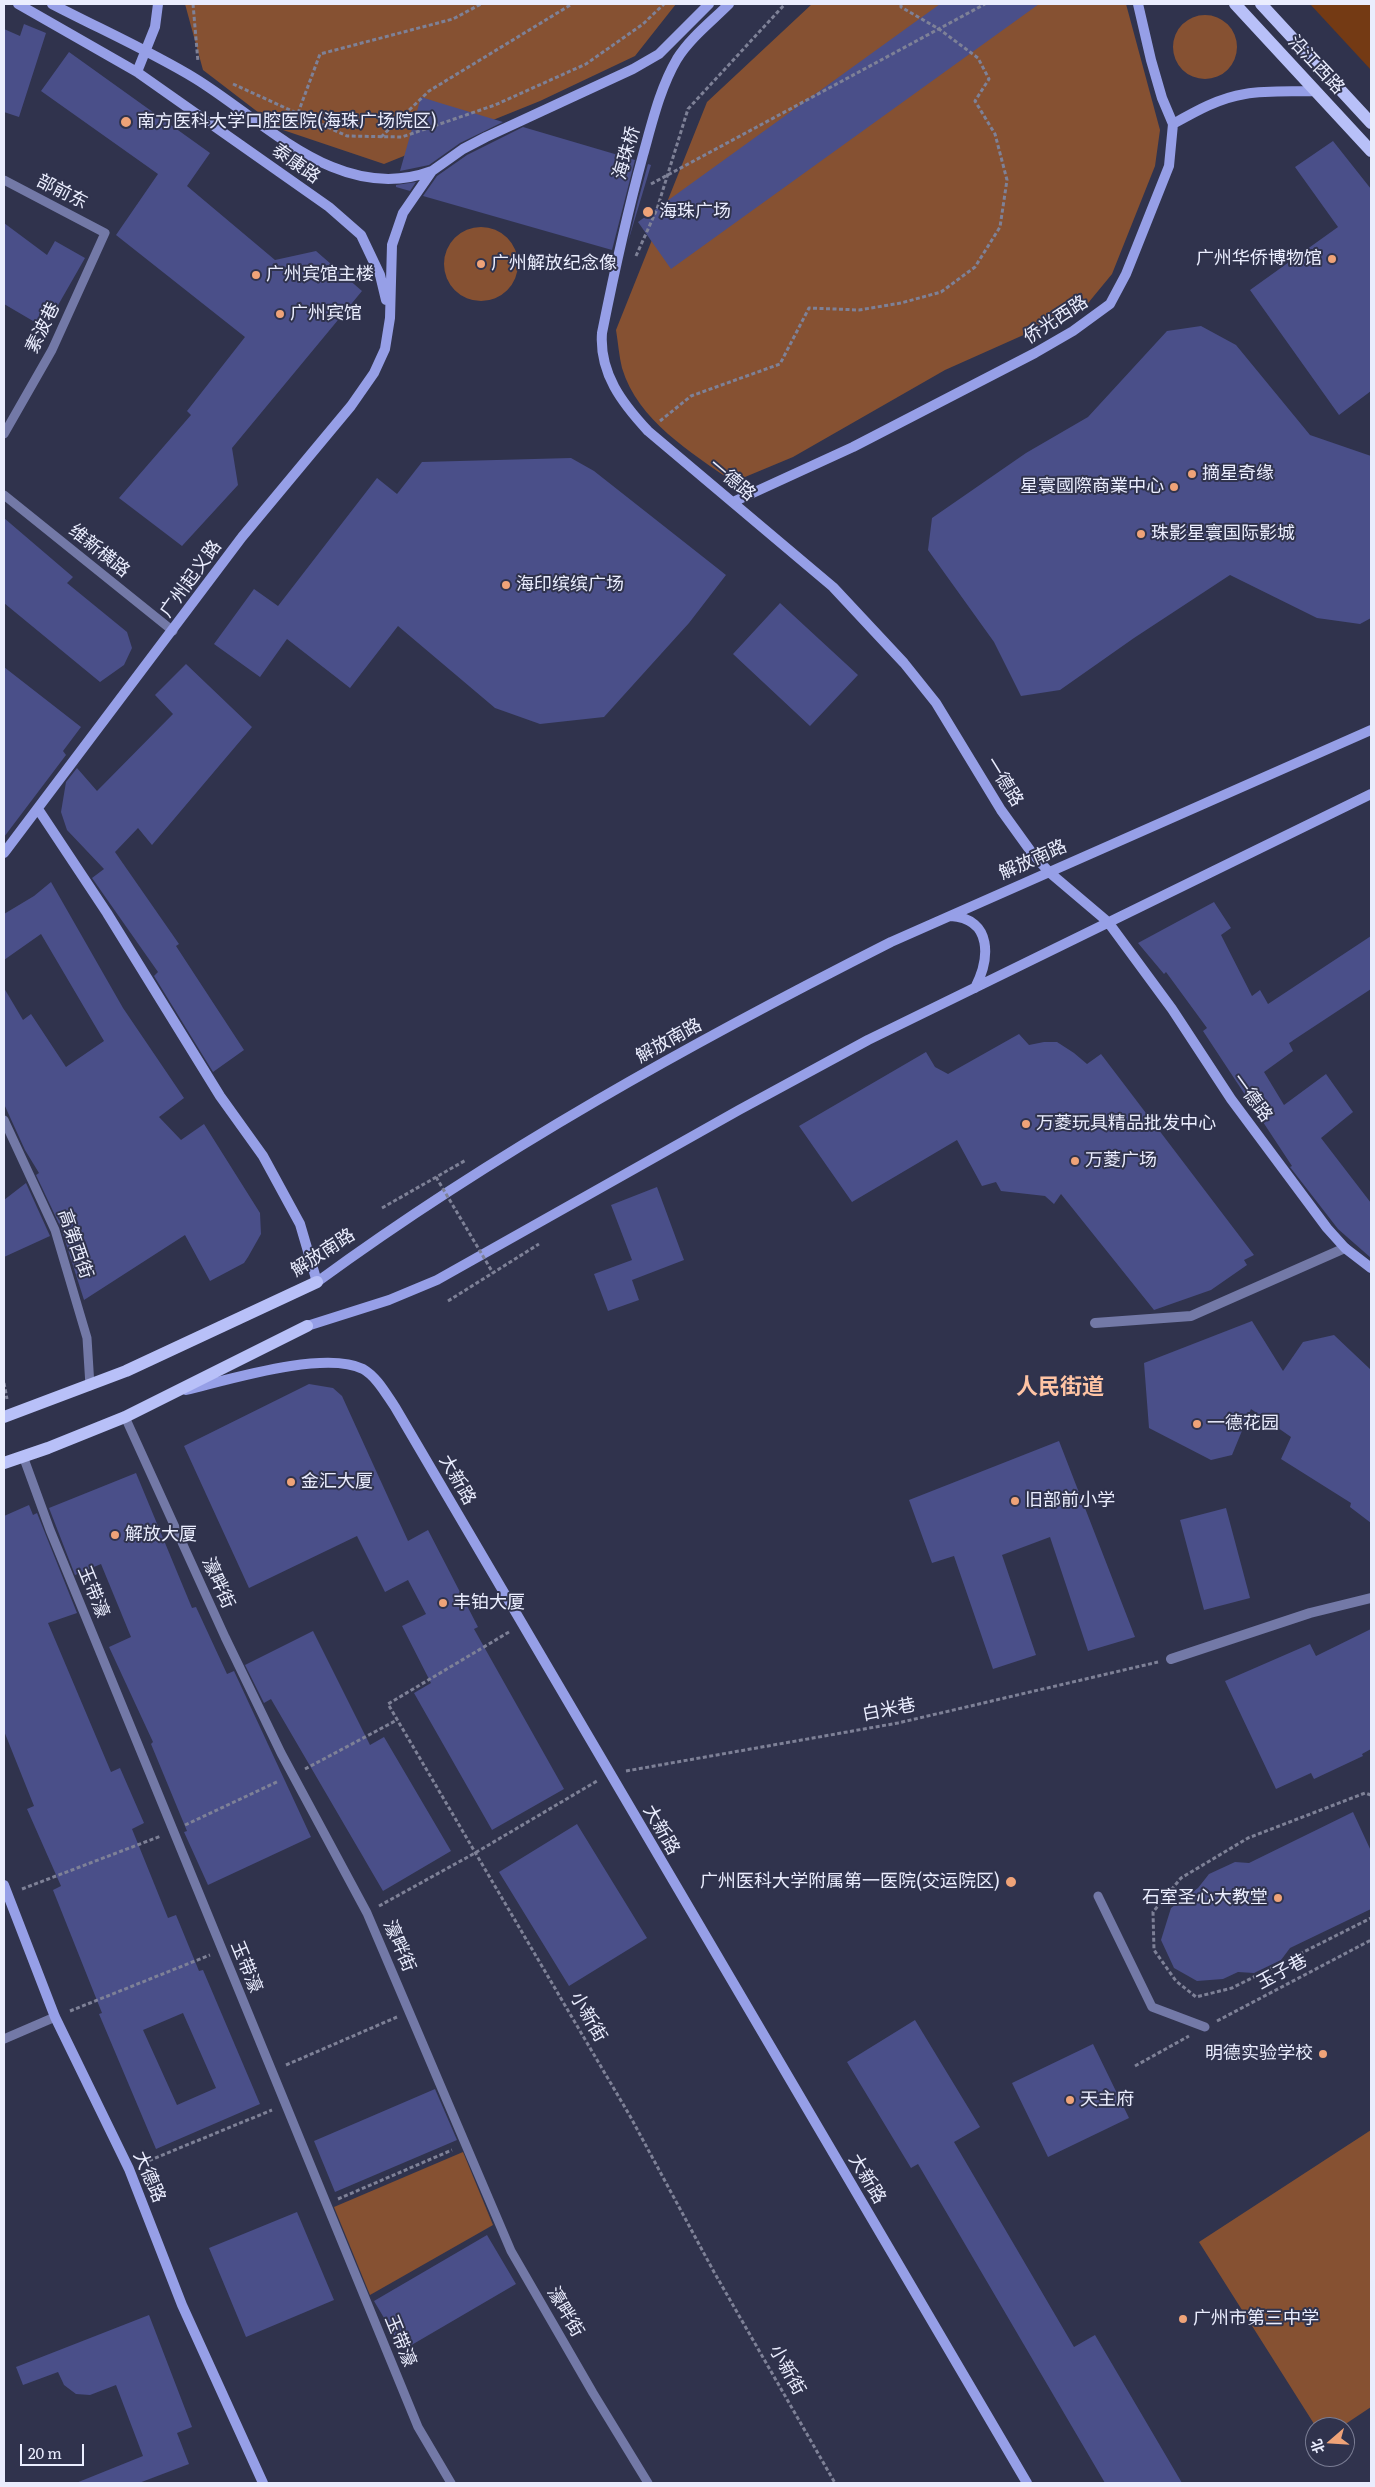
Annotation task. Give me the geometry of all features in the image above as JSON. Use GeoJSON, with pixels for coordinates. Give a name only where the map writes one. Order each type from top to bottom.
{"type":"FeatureCollection","features":[{"type":"Feature","properties":{"kind":"main road","name":"泰康路"},"geometry":{"type":"LineString","coordinates":[[18,4],[137,72],[329,207],[361,235],[380,275],[390,318]]}},
{"type":"Feature","properties":{"kind":"main road","name":"泰康路"},"geometry":{"type":"LineString","coordinates":[[52,4],[196,79],[310,158],[345,171],[390,181],[411,179],[432,172]]}},
{"type":"Feature","properties":{"kind":"main road"},"geometry":{"type":"LineString","coordinates":[[137,72],[155,27],[158,4]]}},
{"type":"Feature","properties":{"kind":"main road"},"geometry":{"type":"LineString","coordinates":[[390,318],[392,245],[403,213],[432,172],[446,160],[479,141],[639,66],[673,41],[709,4]]}},
{"type":"Feature","properties":{"kind":"main road","name":"海珠桥"},"geometry":{"type":"LineString","coordinates":[[602,332],[632,195],[663,90],[677,60],[684,50],[729,4]]}},
{"type":"Feature","properties":{"kind":"main road","name":"侨光西路"},"geometry":{"type":"LineString","coordinates":[[733,502],[853,447],[1035,353],[1073,331],[1110,304],[1126,274],[1169,166],[1173,124],[1159,88],[1138,4]]}},
{"type":"Feature","properties":{"kind":"main road","name":"沿江西路"},"geometry":{"type":"LineString","coordinates":[[1235,4],[1371,151]]}},
{"type":"Feature","properties":{"kind":"main road","name":"沿江西路"},"geometry":{"type":"LineString","coordinates":[[1261,4],[1371,122]]}},
{"type":"Feature","properties":{"kind":"main road"},"geometry":{"type":"LineString","coordinates":[[1173,124],[1212,103],[1232,97],[1246,94],[1315,91]]}},
{"type":"Feature","properties":{"kind":"main road","name":"广州起义路"},"geometry":{"type":"LineString","coordinates":[[4,853],[242,538],[335,426],[369,380],[385,349],[390,318]]}},
{"type":"Feature","properties":{"kind":"main road","name":"一德路"},"geometry":{"type":"LineString","coordinates":[[602,332],[601,348],[604,366],[613,386],[630,412],[648,431],[833,587],[904,663],[936,703],[1001,810],[1032,853],[1049,872],[1108,922],[1172,1009],[1232,1099],[1327,1228],[1345,1248],[1371,1268]]}},
{"type":"Feature","properties":{"kind":"main road","name":"解放南路"},"geometry":{"type":"LineString","coordinates":[[4,1417],[90,1386],[174,1350],[317,1282],[390,1229],[598,1101],[827,975],[949,916],[1371,730]]}},
{"type":"Feature","properties":{"kind":"main road"},"geometry":{"type":"LineString","coordinates":[[4,1462],[125,1417],[306,1326],[389,1300],[437,1280],[739,1110],[868,1040],[1371,794]]}},
{"type":"Feature","properties":{"kind":"main road"},"geometry":{"type":"LineString","coordinates":[[38,809],[107,913],[220,1096],[263,1156],[300,1224],[317,1282]]}},
{"type":"Feature","properties":{"kind":"main road"},"geometry":{"type":"LineString","coordinates":[[949,916],[963,917],[974,923],[983,937],[986,950],[985,964],[975,988]]}},
{"type":"Feature","properties":{"kind":"main road","name":"大新路"},"geometry":{"type":"LineString","coordinates":[[168,1394],[281,1369],[327,1363],[351,1365],[365,1370],[377,1382],[396,1407],[1028,2483]]}},
{"type":"Feature","properties":{"kind":"main road","name":"大德路"},"geometry":{"type":"LineString","coordinates":[[6,1889],[55,2017],[129,2169],[182,2305],[263,2483]]}},
{"type":"Feature","properties":{"kind":"street"},"geometry":{"type":"LineString","coordinates":[[1095,1322],[1192,1316],[1345,1248]]}},
{"type":"Feature","properties":{"kind":"street"},"geometry":{"type":"LineString","coordinates":[[1171,1659],[1310,1613],[1371,1598]]}},
{"type":"Feature","properties":{"kind":"lane","name":"部前东"},"geometry":{"type":"LineString","coordinates":[[4,180],[105,233]]}},
{"type":"Feature","properties":{"kind":"lane","name":"素波巷"},"geometry":{"type":"LineString","coordinates":[[4,434],[52,350],[105,233]]}},
{"type":"Feature","properties":{"kind":"lane","name":"维新横路"},"geometry":{"type":"LineString","coordinates":[[4,496],[173,631]]}},
{"type":"Feature","properties":{"kind":"lane","name":"高第西街"},"geometry":{"type":"LineString","coordinates":[[4,1120],[56,1230],[88,1338],[90,1386]]}},
{"type":"Feature","properties":{"kind":"lane","name":"濠畔街"},"geometry":{"type":"LineString","coordinates":[[125,1417],[225,1637],[293,1775],[367,1913],[511,2250],[593,2393],[648,2483]]}},
{"type":"Feature","properties":{"kind":"lane","name":"玉带濠"},"geometry":{"type":"LineString","coordinates":[[23,1456],[54,1539],[418,2427],[451,2483]]}},
{"type":"Feature","properties":{"kind":"lane"},"geometry":{"type":"LineString","coordinates":[[1098,1896],[1152,2008],[1205,2027]]}},
{"type":"Feature","properties":{"kind":"lane"},"geometry":{"type":"LineString","coordinates":[[4,2039],[55,2017]]}},
{"type":"Feature","properties":{"kind":"path"},"geometry":{"type":"LineString","coordinates":[[193,4],[199,68]]}},
{"type":"Feature","properties":{"kind":"path"},"geometry":{"type":"LineString","coordinates":[[298,113],[320,54],[453,20],[481,4]]}},
{"type":"Feature","properties":{"kind":"path"},"geometry":{"type":"LineString","coordinates":[[381,136],[429,91],[572,4]]}},
{"type":"Feature","properties":{"kind":"path"},"geometry":{"type":"LineString","coordinates":[[226,80],[347,136],[402,137],[495,105],[586,64],[643,24],[664,4]]}},
{"type":"Feature","properties":{"kind":"path"},"geometry":{"type":"LineString","coordinates":[[633,262],[657,209],[688,109],[785,4]]}},
{"type":"Feature","properties":{"kind":"path"},"geometry":{"type":"LineString","coordinates":[[648,431],[691,396],[780,364],[809,308],[859,310],[901,303],[941,292],[975,267],[1000,226],[1007,180],[995,134],[975,101],[989,80],[978,58],[939,29],[901,7],[901,4]]}},
{"type":"Feature","properties":{"kind":"path"},"geometry":{"type":"LineString","coordinates":[[632,195],[985,4]]}},
{"type":"Feature","properties":{"kind":"path"},"geometry":{"type":"LineString","coordinates":[[382,1208],[468,1159]]}},
{"type":"Feature","properties":{"kind":"path"},"geometry":{"type":"LineString","coordinates":[[436,1177],[493,1273]]}},
{"type":"Feature","properties":{"kind":"path"},"geometry":{"type":"LineString","coordinates":[[448,1302],[539,1244]]}},
{"type":"Feature","properties":{"kind":"path","name":"小新街"},"geometry":{"type":"LineString","coordinates":[[522,1624],[388,1704],[630,2116],[714,2272],[835,2483]]}},
{"type":"Feature","properties":{"kind":"path","name":"白米巷"},"geometry":{"type":"LineString","coordinates":[[610,1774],[898,1723],[1171,1659]]}},
{"type":"Feature","properties":{"kind":"path"},"geometry":{"type":"LineString","coordinates":[[6,1889],[173,1831],[293,1775],[397,1720]]}},
{"type":"Feature","properties":{"kind":"path"},"geometry":{"type":"LineString","coordinates":[[367,1913],[475,1853],[610,1774]]}},
{"type":"Feature","properties":{"kind":"path"},"geometry":{"type":"LineString","coordinates":[[1371,1795],[1366,1793],[1248,1838],[1181,1878],[1153,1912],[1154,1950],[1176,1981],[1196,1997],[1232,1988],[1371,1918]]}},
{"type":"Feature","properties":{"kind":"path","name":"玉子巷"},"geometry":{"type":"LineString","coordinates":[[1135,2066],[1371,1940]]}},
{"type":"Feature","properties":{"kind":"path"},"geometry":{"type":"LineString","coordinates":[[55,2017],[222,1951]]}},
{"type":"Feature","properties":{"kind":"path"},"geometry":{"type":"LineString","coordinates":[[272,2071],[410,2012]]}},
{"type":"Feature","properties":{"kind":"path"},"geometry":{"type":"LineString","coordinates":[[129,2169],[285,2105]]}},
{"type":"Feature","properties":{"kind":"path"},"geometry":{"type":"LineString","coordinates":[[326,2204],[466,2144]]}},
{"type":"Feature","properties":{"kind":"shaded area"},"geometry":{"type":"Polygon","coordinates":[[[185,4],[676,4],[635,56],[540,101],[384,164],[280,129],[203,70],[185,4]]]}},
{"type":"Feature","properties":{"kind":"shaded area","name":"海珠广场"},"geometry":{"type":"Polygon","coordinates":[[[812,4],[1126,4],[1160,130],[1155,166],[1112,274],[1084,308],[945,370],[793,457],[733,482],[668,434],[640,404],[622,368],[616,330],[707,102],[812,4]]]}},
{"type":"Feature","properties":{"kind":"shaded area"},"geometry":{"type":"Polygon","coordinates":[[[1310,4],[1371,4],[1371,70],[1310,4]]]}},
{"type":"Feature","properties":{"kind":"shaded area"},"geometry":{"type":"Polygon","coordinates":[[[1205,15],[1223,21],[1231,29],[1237,47],[1231,65],[1223,73],[1205,79],[1187,73],[1179,65],[1173,47],[1179,29],[1187,21],[1205,15]]]}},
{"type":"Feature","properties":{"kind":"shaded area"},"geometry":{"type":"Polygon","coordinates":[[[481,227],[495,230],[507,238],[515,250],[518,264],[515,278],[507,290],[495,298],[481,301],[467,298],[455,290],[447,278],[444,264],[447,250],[455,238],[467,230],[481,227]]]}},
{"type":"Feature","properties":{"kind":"shaded area"},"geometry":{"type":"Polygon","coordinates":[[[1371,2130],[1371,2407],[1355,2418],[1310,2417],[1199,2242],[1371,2130]]]}},
{"type":"Feature","properties":{"kind":"shaded area"},"geometry":{"type":"Polygon","coordinates":[[[463,2152],[493,2225],[370,2295],[334,2207],[463,2152]]]}},
{"type":"Feature","properties":{"kind":"building","name":"海珠广场"},"geometry":{"type":"Polygon","coordinates":[[[940,4],[1039,4],[671,269],[638,222],[940,4]]]}},
{"type":"Feature","properties":{"kind":"building"},"geometry":{"type":"Polygon","coordinates":[[[24,24],[46,33],[19,117],[4,112],[4,29],[20,36],[24,24]]]}},
{"type":"Feature","properties":{"kind":"building"},"geometry":{"type":"Polygon","coordinates":[[[69,52],[210,153],[187,186],[275,260],[316,251],[362,291],[232,448],[238,485],[182,546],[119,498],[191,415],[187,411],[245,337],[116,235],[158,174],[41,91],[69,52]]]}},
{"type":"Feature","properties":{"kind":"building"},"geometry":{"type":"Polygon","coordinates":[[[421,97],[503,122],[460,143],[429,165],[400,171],[421,97]]]}},
{"type":"Feature","properties":{"kind":"building","name":"海珠广场"},"geometry":{"type":"Polygon","coordinates":[[[523,127],[635,160],[612,250],[423,196],[437,176],[467,155],[523,127]]]}},
{"type":"Feature","properties":{"kind":"building","name":"广州华侨博物馆"},"geometry":{"type":"Polygon","coordinates":[[[1333,141],[1371,189],[1371,391],[1339,415],[1250,290],[1338,227],[1295,167],[1333,141]]]}},
{"type":"Feature","properties":{"kind":"building"},"geometry":{"type":"Polygon","coordinates":[[[648,164],[651,165],[628,242],[638,201],[648,164]]]}},
{"type":"Feature","properties":{"kind":"building"},"geometry":{"type":"Polygon","coordinates":[[[416,182],[410,191],[396,187],[396,185],[416,182]]]}},
{"type":"Feature","properties":{"kind":"building"},"geometry":{"type":"Polygon","coordinates":[[[4,223],[47,255],[55,241],[85,258],[45,328],[4,304],[4,223]]]}},
{"type":"Feature","properties":{"kind":"building","name":"星寰國際商業中心"},"geometry":{"type":"Polygon","coordinates":[[[1201,326],[1236,345],[1310,435],[1371,456],[1371,618],[1360,624],[1317,618],[1230,575],[1134,638],[1060,690],[1021,696],[994,642],[928,550],[932,518],[1026,453],[1088,417],[1167,331],[1201,326]]]}},
{"type":"Feature","properties":{"kind":"building","name":"海印缤缤广场"},"geometry":{"type":"Polygon","coordinates":[[[571,458],[594,471],[726,575],[689,623],[604,717],[540,724],[495,708],[398,626],[350,688],[287,639],[260,677],[214,644],[254,589],[278,606],[377,478],[397,494],[422,462],[571,458]]]}},
{"type":"Feature","properties":{"kind":"building"},"geometry":{"type":"Polygon","coordinates":[[[4,518],[73,577],[67,583],[127,632],[132,648],[124,665],[100,682],[4,603],[4,518]]]}},
{"type":"Feature","properties":{"kind":"building"},"geometry":{"type":"Polygon","coordinates":[[[780,603],[858,675],[810,726],[733,654],[780,603]]]}},
{"type":"Feature","properties":{"kind":"building"},"geometry":{"type":"Polygon","coordinates":[[[186,664],[252,727],[152,845],[138,828],[115,852],[179,944],[176,946],[244,1050],[213,1072],[154,976],[158,972],[92,878],[104,869],[67,830],[61,812],[66,782],[77,768],[97,791],[173,714],[155,695],[186,664]]]}},
{"type":"Feature","properties":{"kind":"building"},"geometry":{"type":"Polygon","coordinates":[[[4,667],[81,727],[63,751],[66,755],[4,837],[4,667]]]}},
{"type":"Feature","properties":{"kind":"building"},"geometry":{"type":"Polygon","coordinates":[[[51,882],[123,1008],[184,1098],[159,1117],[181,1140],[204,1124],[260,1213],[261,1234],[244,1263],[210,1281],[185,1235],[84,1300],[61,1228],[36,1175],[39,1173],[25,1150],[4,1104],[4,988],[23,1020],[31,1014],[66,1067],[104,1041],[41,934],[4,960],[4,914],[34,896],[51,882]]]}},
{"type":"Feature","properties":{"kind":"building"},"geometry":{"type":"Polygon","coordinates":[[[1214,902],[1231,928],[1221,935],[1252,996],[1260,990],[1268,1004],[1371,936],[1371,989],[1289,1043],[1293,1051],[1264,1072],[1284,1105],[1326,1074],[1353,1112],[1321,1138],[1371,1203],[1371,1258],[1338,1229],[1290,1167],[1292,1166],[1203,1031],[1207,1028],[1166,972],[1164,974],[1138,943],[1214,902]]]}},
{"type":"Feature","properties":{"kind":"building","name":"万菱广场"},"geometry":{"type":"Polygon","coordinates":[[[1019,1034],[1029,1045],[1057,1042],[1087,1064],[1101,1054],[1254,1255],[1244,1260],[1247,1265],[1211,1290],[1154,1310],[1061,1194],[1054,1204],[1045,1196],[1001,1191],[996,1182],[982,1186],[957,1140],[852,1202],[799,1126],[926,1052],[935,1067],[948,1074],[1019,1034]]]}},
{"type":"Feature","properties":{"kind":"building"},"geometry":{"type":"Polygon","coordinates":[[[26,1183],[50,1236],[4,1257],[4,1200],[26,1183]]]}},
{"type":"Feature","properties":{"kind":"building"},"geometry":{"type":"Polygon","coordinates":[[[657,1187],[684,1260],[632,1280],[639,1300],[608,1311],[594,1274],[632,1260],[611,1205],[657,1187]]]}},
{"type":"Feature","properties":{"kind":"building","name":"一德花园"},"geometry":{"type":"Polygon","coordinates":[[[1252,1321],[1283,1371],[1303,1342],[1334,1335],[1371,1370],[1371,1523],[1350,1507],[1351,1503],[1281,1459],[1291,1437],[1251,1409],[1232,1455],[1211,1460],[1149,1428],[1144,1363],[1252,1321]]]}},
{"type":"Feature","properties":{"kind":"building"},"geometry":{"type":"Polygon","coordinates":[[[309,1384],[333,1388],[342,1396],[408,1541],[428,1530],[478,1627],[474,1629],[564,1789],[492,1830],[414,1693],[431,1683],[402,1626],[426,1614],[408,1580],[385,1592],[357,1536],[249,1588],[184,1446],[309,1384]]]}},
{"type":"Feature","properties":{"kind":"building"},"geometry":{"type":"Polygon","coordinates":[[[1059,1441],[1135,1637],[1088,1651],[1050,1537],[1002,1555],[1036,1655],[993,1669],[954,1556],[932,1563],[909,1500],[1059,1441]]]}},
{"type":"Feature","properties":{"kind":"building"},"geometry":{"type":"Polygon","coordinates":[[[136,1473],[192,1608],[196,1607],[227,1674],[234,1671],[311,1837],[208,1885],[184,1832],[187,1831],[151,1744],[153,1742],[109,1647],[131,1637],[101,1564],[75,1575],[49,1508],[136,1473]]]}},
{"type":"Feature","properties":{"kind":"building"},"geometry":{"type":"Polygon","coordinates":[[[29,1505],[33,1515],[37,1513],[77,1613],[48,1623],[111,1772],[120,1768],[144,1823],[132,1829],[168,1918],[176,1915],[199,1971],[203,1970],[260,2104],[156,2149],[99,2014],[102,2013],[53,1890],[61,1886],[27,1809],[34,1806],[4,1731],[4,1516],[29,1505]],[[183,2013],[143,2030],[177,2105],[216,2088],[183,2013]]]}},
{"type":"Feature","properties":{"kind":"building"},"geometry":{"type":"Polygon","coordinates":[[[1226,1508],[1250,1598],[1204,1610],[1180,1520],[1226,1508]]]}},
{"type":"Feature","properties":{"kind":"building"},"geometry":{"type":"Polygon","coordinates":[[[1371,1629],[1371,1749],[1362,1754],[1363,1756],[1314,1779],[1311,1773],[1276,1789],[1225,1681],[1310,1644],[1316,1656],[1371,1629]]]}},
{"type":"Feature","properties":{"kind":"building"},"geometry":{"type":"Polygon","coordinates":[[[313,1631],[370,1745],[384,1737],[451,1851],[383,1891],[271,1699],[264,1703],[245,1665],[313,1631]]]}},
{"type":"Feature","properties":{"kind":"building","name":"石室圣心大教堂"},"geometry":{"type":"Polygon","coordinates":[[[1353,1812],[1371,1851],[1371,1909],[1290,1948],[1281,1960],[1254,1973],[1238,1972],[1223,1979],[1197,1981],[1174,1968],[1161,1940],[1171,1908],[1198,1888],[1209,1874],[1235,1862],[1249,1863],[1353,1812]]]}},
{"type":"Feature","properties":{"kind":"building"},"geometry":{"type":"Polygon","coordinates":[[[577,1824],[647,1938],[569,1986],[499,1872],[577,1824]]]}},
{"type":"Feature","properties":{"kind":"building"},"geometry":{"type":"Polygon","coordinates":[[[915,2020],[980,2127],[954,2142],[1074,2347],[1095,2335],[1182,2483],[1105,2483],[918,2164],[911,2168],[847,2062],[915,2020]]]}},
{"type":"Feature","properties":{"kind":"building","name":"天主府"},"geometry":{"type":"Polygon","coordinates":[[[1093,2044],[1129,2118],[1048,2157],[1012,2083],[1093,2044]]]}},
{"type":"Feature","properties":{"kind":"building"},"geometry":{"type":"Polygon","coordinates":[[[435,2089],[457,2140],[335,2192],[314,2141],[435,2089]]]}},
{"type":"Feature","properties":{"kind":"building"},"geometry":{"type":"Polygon","coordinates":[[[297,2212],[334,2300],[246,2337],[209,2248],[297,2212]]]}},
{"type":"Feature","properties":{"kind":"building"},"geometry":{"type":"Polygon","coordinates":[[[487,2235],[516,2284],[403,2350],[374,2301],[487,2235]]]}},
{"type":"Feature","properties":{"kind":"building"},"geometry":{"type":"Polygon","coordinates":[[[149,2315],[192,2427],[177,2433],[189,2464],[139,2483],[76,2483],[143,2456],[116,2385],[90,2395],[76,2394],[64,2385],[58,2372],[23,2385],[16,2367],[149,2315]]]}},
{"type":"Feature","properties":{"kind":"place","name":"南方医科大学口腔医院(海珠广场院区)"},"geometry":{"type":"Point","coordinates":[126,122]}},
{"type":"Feature","properties":{"kind":"place","name":"海珠广场"},"geometry":{"type":"Point","coordinates":[648,212]}},
{"type":"Feature","properties":{"kind":"place","name":"广州华侨博物馆"},"geometry":{"type":"Point","coordinates":[1332,259]}},
{"type":"Feature","properties":{"kind":"place","name":"广州解放纪念像"},"geometry":{"type":"Point","coordinates":[481,264]}},
{"type":"Feature","properties":{"kind":"place","name":"广州宾馆主楼"},"geometry":{"type":"Point","coordinates":[256,275]}},
{"type":"Feature","properties":{"kind":"place","name":"广州宾馆"},"geometry":{"type":"Point","coordinates":[280,314]}},
{"type":"Feature","properties":{"kind":"place","name":"摘星奇缘"},"geometry":{"type":"Point","coordinates":[1192,474]}},
{"type":"Feature","properties":{"kind":"place","name":"星寰國際商業中心"},"geometry":{"type":"Point","coordinates":[1174,487]}},
{"type":"Feature","properties":{"kind":"place","name":"珠影星寰国际影城"},"geometry":{"type":"Point","coordinates":[1141,534]}},
{"type":"Feature","properties":{"kind":"place","name":"海印缤缤广场"},"geometry":{"type":"Point","coordinates":[506,585]}},
{"type":"Feature","properties":{"kind":"place","name":"万菱玩具精品批发中心"},"geometry":{"type":"Point","coordinates":[1026,1124]}},
{"type":"Feature","properties":{"kind":"place","name":"万菱广场"},"geometry":{"type":"Point","coordinates":[1075,1161]}},
{"type":"Feature","properties":{"kind":"place","name":"一德花园"},"geometry":{"type":"Point","coordinates":[1197,1424]}},
{"type":"Feature","properties":{"kind":"place","name":"金汇大厦"},"geometry":{"type":"Point","coordinates":[291,1482]}},
{"type":"Feature","properties":{"kind":"place","name":"旧部前小学"},"geometry":{"type":"Point","coordinates":[1015,1501]}},
{"type":"Feature","properties":{"kind":"place","name":"解放大厦"},"geometry":{"type":"Point","coordinates":[115,1535]}},
{"type":"Feature","properties":{"kind":"place","name":"丰铂大厦"},"geometry":{"type":"Point","coordinates":[443,1603]}},
{"type":"Feature","properties":{"kind":"place","name":"广州医科大学附属第一医院(交运院区)"},"geometry":{"type":"Point","coordinates":[1011,1882]}},
{"type":"Feature","properties":{"kind":"place","name":"石室圣心大教堂"},"geometry":{"type":"Point","coordinates":[1278,1898]}},
{"type":"Feature","properties":{"kind":"place","name":"明德实验学校"},"geometry":{"type":"Point","coordinates":[1323,2054]}},
{"type":"Feature","properties":{"kind":"place","name":"天主府"},"geometry":{"type":"Point","coordinates":[1070,2100]}},
{"type":"Feature","properties":{"kind":"place","name":"广州市第三中学"},"geometry":{"type":"Point","coordinates":[1183,2319]}},
{"type":"Feature","properties":{"kind":"district","name":"人民街道"},"geometry":{"type":"Point","coordinates":[1060,1388]}}]}
